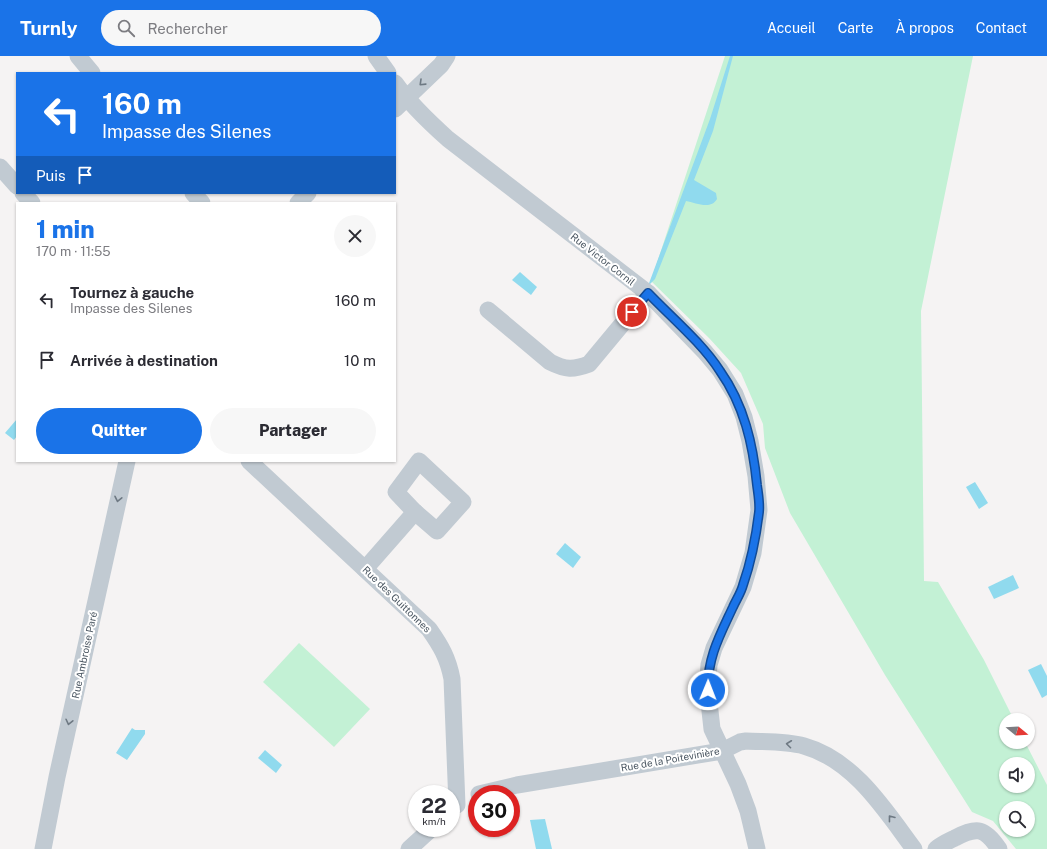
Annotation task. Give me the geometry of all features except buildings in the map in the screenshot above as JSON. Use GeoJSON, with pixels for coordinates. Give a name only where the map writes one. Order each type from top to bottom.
{"type":"FeatureCollection","features":[{"type":"Feature","properties":{"kind":"street"},"geometry":{"type":"LineString","coordinates":[[78,56],[91,72]]}},
{"type":"Feature","properties":{"kind":"street"},"geometry":{"type":"LineString","coordinates":[[376,56],[387,72]]}},
{"type":"Feature","properties":{"kind":"street"},"geometry":{"type":"LineString","coordinates":[[400,103],[441,65],[447,56]]}},
{"type":"Feature","properties":{"kind":"street","name":"Rue Victor Cornil"},"geometry":{"type":"LineString","coordinates":[[396,87],[400,103],[425,118],[448,139],[648,293],[705,352],[720,370],[731,388],[744,417],[750,441],[755,469],[759,510],[753,553],[743,587],[714,648],[709,665],[708,678],[712,729],[738,784],[748,811],[757,849]]}},
{"type":"Feature","properties":{"kind":"street"},"geometry":{"type":"LineString","coordinates":[[0,167],[16,185]]}},
{"type":"Feature","properties":{"kind":"street"},"geometry":{"type":"LineString","coordinates":[[24,194],[31,202]]}},
{"type":"Feature","properties":{"kind":"street"},"geometry":{"type":"LineString","coordinates":[[194,194],[201,202]]}},
{"type":"Feature","properties":{"kind":"street"},"geometry":{"type":"LineString","coordinates":[[299,202],[307,194]]}},
{"type":"Feature","properties":{"kind":"street"},"geometry":{"type":"LineString","coordinates":[[488,310],[550,362],[560,367],[569,369],[579,368],[589,364],[648,293]]}},
{"type":"Feature","properties":{"kind":"street","name":"Rue Ambroise Paré"},"geometry":{"type":"LineString","coordinates":[[43,849],[57,777],[127,462]]}},
{"type":"Feature","properties":{"kind":"street","name":"Rue des Guittonnes"},"geometry":{"type":"LineString","coordinates":[[250,462],[429,629],[441,647],[448,662],[452,679],[454,699],[454,785]]}},
{"type":"Feature","properties":{"kind":"street"},"geometry":{"type":"LineString","coordinates":[[365,569],[415,512]]}},
{"type":"Feature","properties":{"kind":"street","name":"Rue de la Poitevinière"},"geometry":{"type":"LineString","coordinates":[[517,785],[722,751],[740,742],[746,741],[804,746],[828,756],[851,773],[877,800],[914,849]]}},
{"type":"Feature","properties":{"kind":"street"},"geometry":{"type":"LineString","coordinates":[[936,849],[966,832],[977,830],[986,834],[999,849]]}},
{"type":"Feature","properties":{"kind":"street"},"geometry":{"type":"LineString","coordinates":[[409,849],[422,837]]}},
{"type":"Feature","properties":{"kind":"green space"},"geometry":{"type":"Polygon","coordinates":[[[725,56],[973,56],[921,311],[924,581],[938,582],[984,660],[1010,713],[999,713],[999,749],[1029,749],[1033,757],[999,757],[999,793],[1035,793],[1035,762],[1047,785],[1047,849],[1016,849],[1006,837],[1035,837],[1035,801],[999,801],[999,828],[993,821],[972,812],[885,675],[790,513],[765,448],[763,424],[741,373],[709,338],[651,281],[725,56]]]}},
{"type":"Feature","properties":{"kind":"green space"},"geometry":{"type":"Polygon","coordinates":[[[299,643],[370,709],[334,747],[263,682],[299,643]]]}},
{"type":"Feature","properties":{"kind":"water"},"geometry":{"type":"Polygon","coordinates":[[[730,56],[733,56],[713,131],[694,180],[716,193],[717,199],[711,204],[707,205],[686,201],[655,279],[648,286],[710,119],[730,56]]]}},
{"type":"Feature","properties":{"kind":"water"},"geometry":{"type":"Polygon","coordinates":[[[520,272],[537,287],[531,295],[512,280],[520,272]]]}},
{"type":"Feature","properties":{"kind":"water"},"geometry":{"type":"Polygon","coordinates":[[[16,420],[16,437],[14,440],[5,433],[16,420]]]}},
{"type":"Feature","properties":{"kind":"water"},"geometry":{"type":"Polygon","coordinates":[[[975,482],[988,503],[979,509],[966,487],[975,482]]]}},
{"type":"Feature","properties":{"kind":"water"},"geometry":{"type":"Polygon","coordinates":[[[565,543],[581,557],[573,568],[556,554],[565,543]]]}},
{"type":"Feature","properties":{"kind":"water"},"geometry":{"type":"Polygon","coordinates":[[[1013,575],[1019,588],[994,599],[988,587],[1013,575]]]}},
{"type":"Feature","properties":{"kind":"water"},"geometry":{"type":"Polygon","coordinates":[[[1041,664],[1047,676],[1047,695],[1042,698],[1028,670],[1041,664]]]}},
{"type":"Feature","properties":{"kind":"water"},"geometry":{"type":"Polygon","coordinates":[[[132,728],[135,730],[145,730],[145,734],[127,760],[116,753],[132,728]]]}},
{"type":"Feature","properties":{"kind":"water"},"geometry":{"type":"Polygon","coordinates":[[[265,750],[282,765],[276,773],[258,758],[265,750]]]}},
{"type":"Feature","properties":{"kind":"water"},"geometry":{"type":"Polygon","coordinates":[[[545,819],[552,849],[536,849],[530,820],[545,819]]]}},
{"type":"Feature","properties":{"kind":"route"},"geometry":{"type":"LineString","coordinates":[[632,312],[648,293],[705,352],[720,370],[735,394],[744,417],[750,441],[756,476],[759,510],[753,553],[743,587],[714,648],[709,665],[708,690]]}}]}
